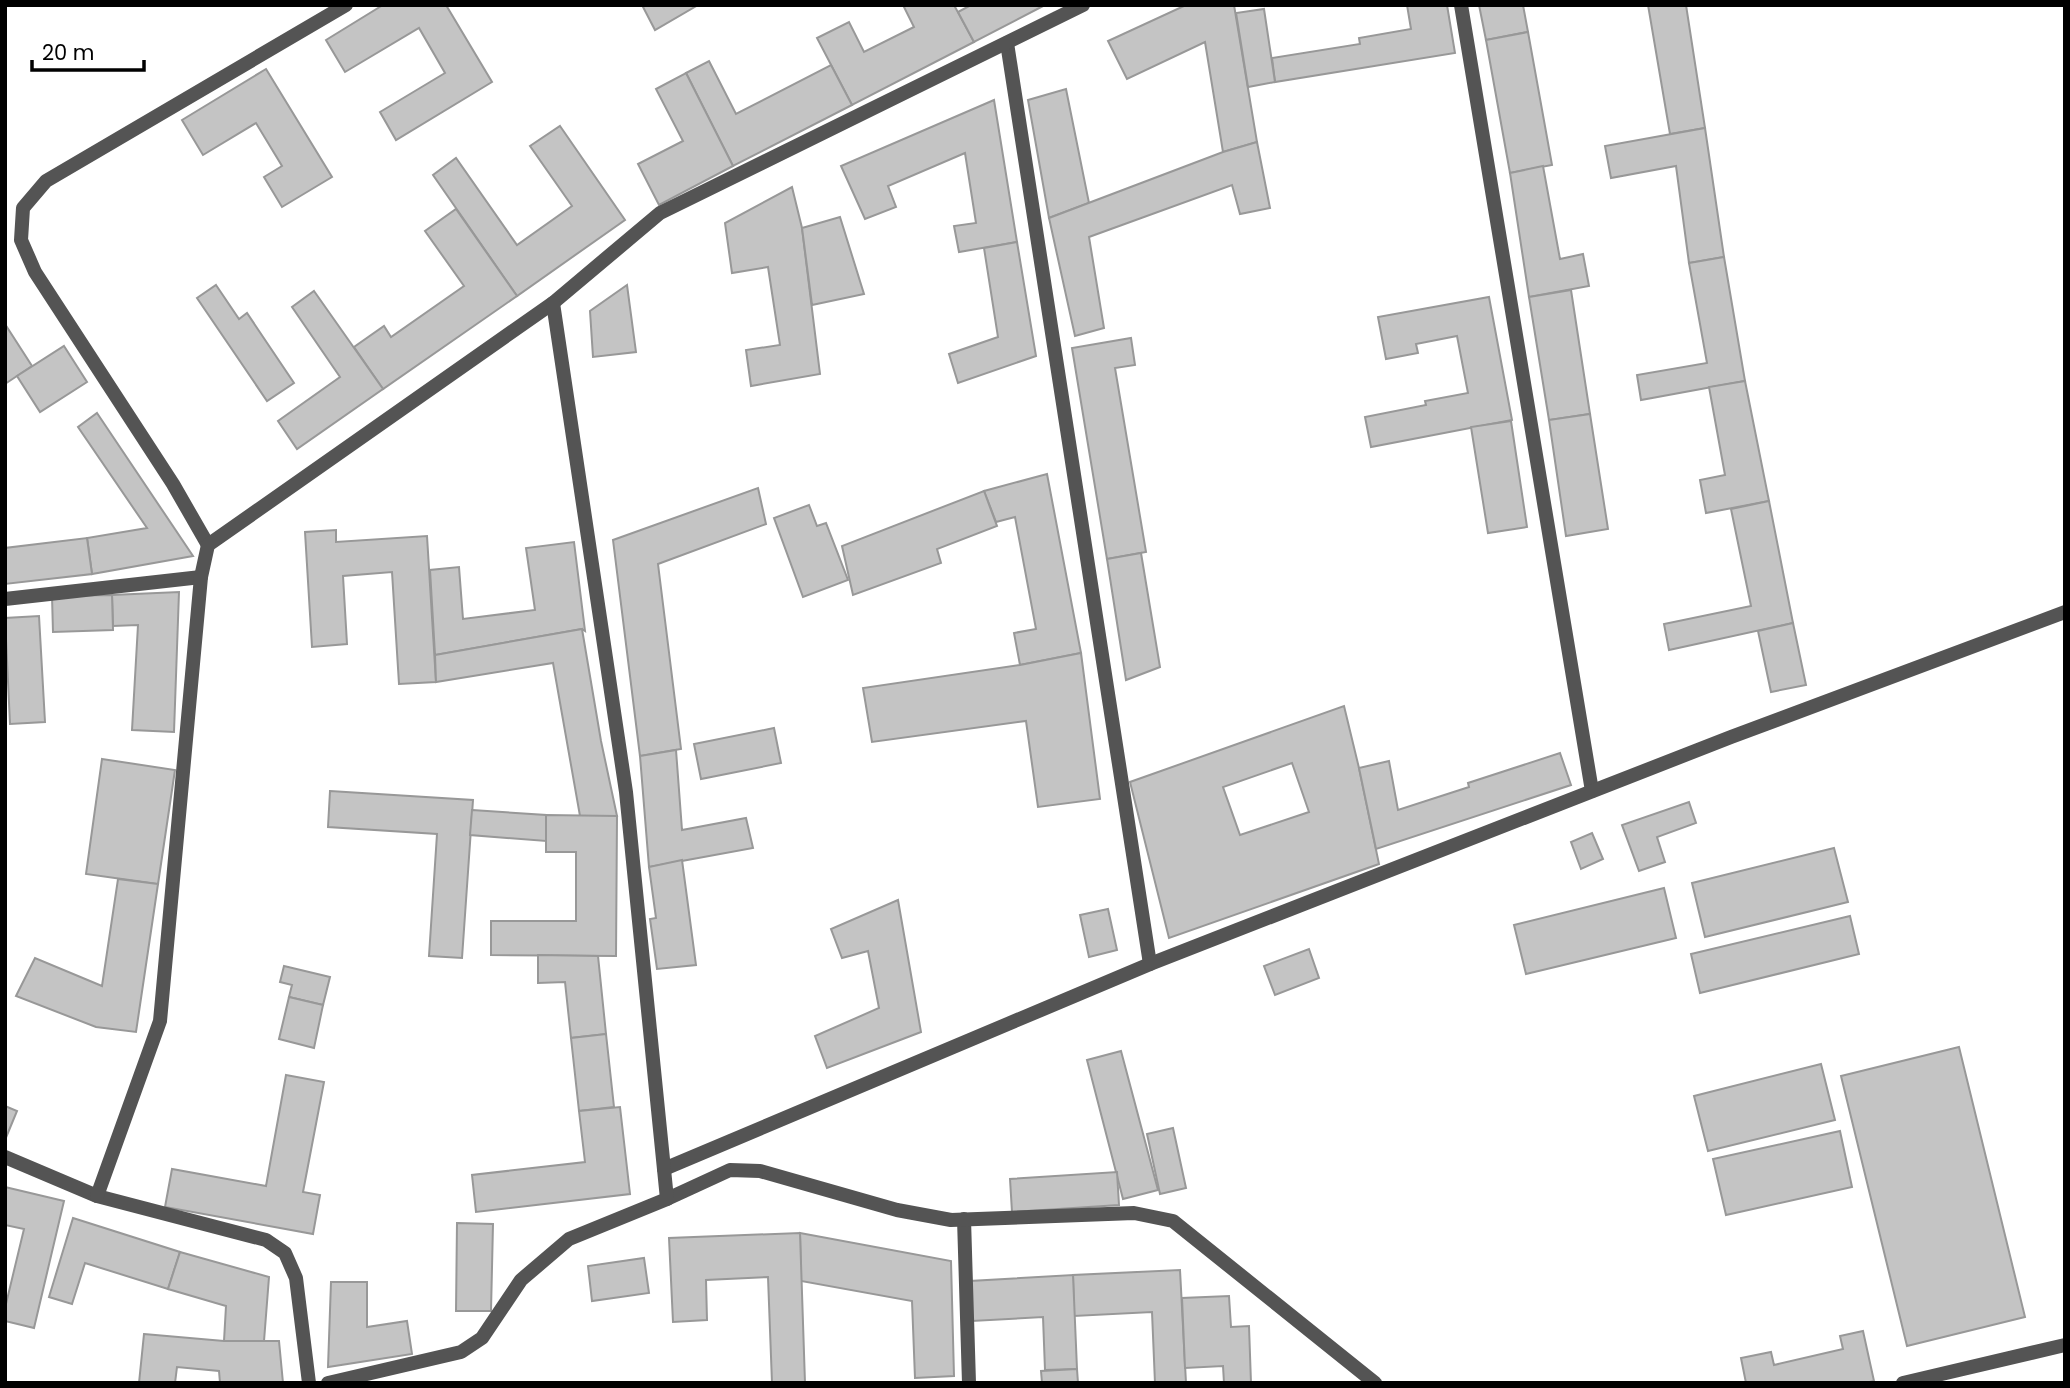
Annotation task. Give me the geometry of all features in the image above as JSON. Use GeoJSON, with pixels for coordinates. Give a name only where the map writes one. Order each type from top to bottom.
{"type":"FeatureCollection","features":[{"type":"Feature","properties":{"kind":"street"},"geometry":{"type":"LineString","coordinates":[[97,1196],[160,1021],[201,577],[208,545],[173,484],[35,272],[21,240],[23,208],[46,181],[346,5]]}},
{"type":"Feature","properties":{"kind":"street"},"geometry":{"type":"LineString","coordinates":[[208,545],[553,303],[660,213],[1083,5]]}},
{"type":"Feature","properties":{"kind":"street"},"geometry":{"type":"LineString","coordinates":[[1461,5],[1592,791]]}},
{"type":"Feature","properties":{"kind":"street"},"geometry":{"type":"LineString","coordinates":[[1007,43],[1150,964]]}},
{"type":"Feature","properties":{"kind":"street"},"geometry":{"type":"LineString","coordinates":[[553,303],[626,792],[667,1199]]}},
{"type":"Feature","properties":{"kind":"street"},"geometry":{"type":"LineString","coordinates":[[5,599],[201,577]]}},
{"type":"Feature","properties":{"kind":"street"},"geometry":{"type":"LineString","coordinates":[[664,1169],[1150,964],[1592,791],[2065,612]]}},
{"type":"Feature","properties":{"kind":"street"},"geometry":{"type":"LineString","coordinates":[[5,1157],[97,1196],[266,1240],[285,1253],[296,1278],[309,1383]]}},
{"type":"Feature","properties":{"kind":"street"},"geometry":{"type":"LineString","coordinates":[[328,1383],[461,1352],[482,1338],[521,1280],[569,1239],[730,1170],[760,1171],[897,1210],[951,1220],[1134,1213],[1173,1221],[1375,1383]]}},
{"type":"Feature","properties":{"kind":"street"},"geometry":{"type":"LineString","coordinates":[[964,1219],[969,1383]]}},
{"type":"Feature","properties":{"kind":"street"},"geometry":{"type":"LineString","coordinates":[[1903,1383],[2065,1345]]}},
{"type":"Feature","properties":{"kind":"building"},"geometry":{"type":"Polygon","coordinates":[[[383,5],[446,5],[492,82],[396,140],[380,112],[445,73],[419,28],[345,72],[326,40],[383,5]]]}},
{"type":"Feature","properties":{"kind":"building"},"geometry":{"type":"Polygon","coordinates":[[[642,5],[698,5],[655,30],[642,5]]]}},
{"type":"Feature","properties":{"kind":"building"},"geometry":{"type":"Polygon","coordinates":[[[903,5],[954,5],[974,42],[852,105],[817,38],[849,22],[864,52],[914,27],[903,5]]]}},
{"type":"Feature","properties":{"kind":"building"},"geometry":{"type":"Polygon","coordinates":[[[971,5],[1045,5],[974,42],[958,12],[971,5]]]}},
{"type":"Feature","properties":{"kind":"building"},"geometry":{"type":"Polygon","coordinates":[[[1186,5],[1234,5],[1257,142],[1223,152],[1205,42],[1127,79],[1108,41],[1186,5]]]}},
{"type":"Feature","properties":{"kind":"building"},"geometry":{"type":"Polygon","coordinates":[[[1407,5],[1447,5],[1455,53],[1275,82],[1272,58],[1360,44],[1359,38],[1411,29],[1407,5]]]}},
{"type":"Feature","properties":{"kind":"building"},"geometry":{"type":"Polygon","coordinates":[[[1479,5],[1523,5],[1528,32],[1486,40],[1479,5]]]}},
{"type":"Feature","properties":{"kind":"building"},"geometry":{"type":"Polygon","coordinates":[[[1648,5],[1686,5],[1705,128],[1670,134],[1648,5]]]}},
{"type":"Feature","properties":{"kind":"building"},"geometry":{"type":"Polygon","coordinates":[[[1264,9],[1275,82],[1248,87],[1236,13],[1264,9]]]}},
{"type":"Feature","properties":{"kind":"building"},"geometry":{"type":"Polygon","coordinates":[[[1528,32],[1552,165],[1510,173],[1486,40],[1528,32]]]}},
{"type":"Feature","properties":{"kind":"building"},"geometry":{"type":"Polygon","coordinates":[[[709,61],[736,114],[831,65],[852,105],[733,166],[686,73],[709,61]]]}},
{"type":"Feature","properties":{"kind":"building"},"geometry":{"type":"Polygon","coordinates":[[[266,69],[332,177],[282,207],[264,177],[282,166],[256,123],[203,155],[182,120],[266,69]]]}},
{"type":"Feature","properties":{"kind":"building"},"geometry":{"type":"Polygon","coordinates":[[[686,73],[733,166],[659,205],[638,164],[683,141],[656,89],[686,73]]]}},
{"type":"Feature","properties":{"kind":"building"},"geometry":{"type":"Polygon","coordinates":[[[1066,89],[1089,203],[1049,218],[1028,100],[1066,89]]]}},
{"type":"Feature","properties":{"kind":"building"},"geometry":{"type":"Polygon","coordinates":[[[994,100],[1017,242],[959,252],[954,226],[976,223],[965,153],[888,186],[896,207],[865,219],[841,166],[994,100]]]}},
{"type":"Feature","properties":{"kind":"building"},"geometry":{"type":"Polygon","coordinates":[[[560,126],[625,220],[517,296],[433,175],[456,158],[517,245],[572,206],[530,146],[560,126]]]}},
{"type":"Feature","properties":{"kind":"building"},"geometry":{"type":"Polygon","coordinates":[[[1705,128],[1724,257],[1689,263],[1676,166],[1611,178],[1605,146],[1705,128]]]}},
{"type":"Feature","properties":{"kind":"building"},"geometry":{"type":"Polygon","coordinates":[[[1257,142],[1270,208],[1240,214],[1232,185],[1089,237],[1104,328],[1075,336],[1049,218],[1223,152],[1257,142]]]}},
{"type":"Feature","properties":{"kind":"building"},"geometry":{"type":"Polygon","coordinates":[[[1543,166],[1560,259],[1583,254],[1589,286],[1529,297],[1510,173],[1543,166]]]}},
{"type":"Feature","properties":{"kind":"building"},"geometry":{"type":"Polygon","coordinates":[[[792,187],[802,228],[820,374],[751,386],[746,350],[780,345],[768,267],[732,273],[725,223],[792,187]]]}},
{"type":"Feature","properties":{"kind":"building"},"geometry":{"type":"Polygon","coordinates":[[[456,209],[517,296],[383,389],[354,347],[384,326],[391,337],[464,286],[425,231],[456,209]]]}},
{"type":"Feature","properties":{"kind":"building"},"geometry":{"type":"Polygon","coordinates":[[[840,217],[864,294],[812,305],[802,228],[840,217]]]}},
{"type":"Feature","properties":{"kind":"building"},"geometry":{"type":"Polygon","coordinates":[[[1017,242],[1036,356],[958,383],[949,354],[998,337],[984,248],[1017,242]]]}},
{"type":"Feature","properties":{"kind":"building"},"geometry":{"type":"Polygon","coordinates":[[[1724,257],[1745,381],[1641,400],[1637,375],[1707,363],[1689,263],[1724,257]]]}},
{"type":"Feature","properties":{"kind":"building"},"geometry":{"type":"Polygon","coordinates":[[[216,285],[239,319],[247,313],[294,383],[267,401],[197,298],[216,285]]]}},
{"type":"Feature","properties":{"kind":"building"},"geometry":{"type":"Polygon","coordinates":[[[627,285],[636,352],[593,357],[590,311],[627,285]]]}},
{"type":"Feature","properties":{"kind":"building"},"geometry":{"type":"Polygon","coordinates":[[[1571,290],[1590,414],[1549,420],[1529,297],[1571,290]]]}},
{"type":"Feature","properties":{"kind":"building"},"geometry":{"type":"Polygon","coordinates":[[[314,291],[383,389],[297,449],[278,421],[340,377],[292,307],[314,291]]]}},
{"type":"Feature","properties":{"kind":"building"},"geometry":{"type":"Polygon","coordinates":[[[1489,297],[1512,420],[1371,447],[1365,417],[1426,405],[1425,401],[1468,393],[1457,336],[1416,344],[1418,353],[1386,359],[1378,317],[1489,297]]]}},
{"type":"Feature","properties":{"kind":"building"},"geometry":{"type":"Polygon","coordinates":[[[5,324],[32,366],[5,384],[5,324]]]}},
{"type":"Feature","properties":{"kind":"building"},"geometry":{"type":"Polygon","coordinates":[[[1131,338],[1135,365],[1115,368],[1146,552],[1107,559],[1072,348],[1131,338]]]}},
{"type":"Feature","properties":{"kind":"building"},"geometry":{"type":"Polygon","coordinates":[[[64,346],[87,382],[40,412],[17,376],[64,346]]]}},
{"type":"Feature","properties":{"kind":"building"},"geometry":{"type":"Polygon","coordinates":[[[1745,381],[1769,501],[1706,513],[1700,480],[1725,475],[1709,387],[1745,381]]]}},
{"type":"Feature","properties":{"kind":"building"},"geometry":{"type":"Polygon","coordinates":[[[97,413],[193,556],[92,574],[87,538],[147,528],[78,427],[97,413]]]}},
{"type":"Feature","properties":{"kind":"building"},"geometry":{"type":"Polygon","coordinates":[[[1590,414],[1608,529],[1566,536],[1549,420],[1590,414]]]}},
{"type":"Feature","properties":{"kind":"building"},"geometry":{"type":"Polygon","coordinates":[[[1511,421],[1527,527],[1488,533],[1471,427],[1511,421]]]}},
{"type":"Feature","properties":{"kind":"building"},"geometry":{"type":"Polygon","coordinates":[[[1047,474],[1081,653],[1020,665],[1014,633],[1036,629],[1015,517],[996,522],[984,491],[1047,474]]]}},
{"type":"Feature","properties":{"kind":"building"},"geometry":{"type":"Polygon","coordinates":[[[758,488],[766,524],[658,564],[681,749],[640,756],[613,540],[758,488]]]}},
{"type":"Feature","properties":{"kind":"building"},"geometry":{"type":"Polygon","coordinates":[[[984,491],[997,526],[937,549],[941,563],[853,595],[842,546],[984,491]]]}},
{"type":"Feature","properties":{"kind":"building"},"geometry":{"type":"Polygon","coordinates":[[[1769,501],[1793,623],[1669,650],[1664,624],[1751,606],[1731,509],[1769,501]]]}},
{"type":"Feature","properties":{"kind":"building"},"geometry":{"type":"Polygon","coordinates":[[[809,505],[817,526],[826,523],[848,580],[803,597],[774,518],[809,505]]]}},
{"type":"Feature","properties":{"kind":"building"},"geometry":{"type":"Polygon","coordinates":[[[336,530],[336,542],[427,536],[436,682],[399,684],[392,572],[343,576],[347,644],[312,647],[305,532],[336,530]]]}},
{"type":"Feature","properties":{"kind":"building"},"geometry":{"type":"Polygon","coordinates":[[[87,538],[92,574],[5,584],[5,548],[87,538]]]}},
{"type":"Feature","properties":{"kind":"building"},"geometry":{"type":"Polygon","coordinates":[[[574,542],[585,631],[582,629],[435,655],[430,570],[459,567],[463,619],[535,610],[526,548],[574,542]]]}},
{"type":"Feature","properties":{"kind":"building"},"geometry":{"type":"Polygon","coordinates":[[[1141,553],[1160,667],[1126,680],[1107,559],[1141,553]]]}},
{"type":"Feature","properties":{"kind":"building"},"geometry":{"type":"Polygon","coordinates":[[[179,592],[174,732],[132,730],[138,625],[113,626],[112,595],[179,592]]]}},
{"type":"Feature","properties":{"kind":"building"},"geometry":{"type":"Polygon","coordinates":[[[112,595],[113,630],[53,632],[52,596],[112,595]]]}},
{"type":"Feature","properties":{"kind":"building"},"geometry":{"type":"Polygon","coordinates":[[[39,616],[45,722],[10,724],[5,618],[39,616]]]}},
{"type":"Feature","properties":{"kind":"building"},"geometry":{"type":"Polygon","coordinates":[[[1793,623],[1806,685],[1771,692],[1758,631],[1793,623]]]}},
{"type":"Feature","properties":{"kind":"building"},"geometry":{"type":"Polygon","coordinates":[[[582,629],[617,816],[580,816],[553,663],[436,682],[435,655],[582,629]]]}},
{"type":"Feature","properties":{"kind":"building"},"geometry":{"type":"Polygon","coordinates":[[[1081,653],[1100,799],[1038,807],[1026,721],[872,742],[863,688],[1020,665],[1081,653]]]}},
{"type":"Feature","properties":{"kind":"building"},"geometry":{"type":"Polygon","coordinates":[[[1344,706],[1379,864],[1169,938],[1130,782],[1344,706]],[[1292,763],[1223,787],[1240,835],[1309,812],[1292,763]]]}},
{"type":"Feature","properties":{"kind":"building"},"geometry":{"type":"Polygon","coordinates":[[[774,728],[781,763],[701,779],[694,744],[774,728]]]}},
{"type":"Feature","properties":{"kind":"building"},"geometry":{"type":"Polygon","coordinates":[[[676,750],[682,830],[746,818],[753,848],[649,867],[640,756],[676,750]]]}},
{"type":"Feature","properties":{"kind":"building"},"geometry":{"type":"Polygon","coordinates":[[[1560,753],[1571,785],[1376,849],[1359,768],[1389,761],[1398,810],[1469,787],[1468,783],[1560,753]]]}},
{"type":"Feature","properties":{"kind":"building"},"geometry":{"type":"Polygon","coordinates":[[[102,759],[175,770],[158,884],[86,874],[102,759]]]}},
{"type":"Feature","properties":{"kind":"building"},"geometry":{"type":"Polygon","coordinates":[[[330,791],[473,800],[462,958],[429,956],[437,834],[328,827],[330,791]]]}},
{"type":"Feature","properties":{"kind":"building"},"geometry":{"type":"Polygon","coordinates":[[[1689,802],[1696,823],[1657,837],[1665,862],[1639,871],[1622,825],[1689,802]]]}},
{"type":"Feature","properties":{"kind":"building"},"geometry":{"type":"Polygon","coordinates":[[[472,810],[546,815],[546,841],[470,835],[472,810]]]}},
{"type":"Feature","properties":{"kind":"building"},"geometry":{"type":"Polygon","coordinates":[[[546,815],[617,816],[616,956],[491,955],[491,921],[576,921],[576,852],[546,852],[546,815]]]}},
{"type":"Feature","properties":{"kind":"building"},"geometry":{"type":"Polygon","coordinates":[[[1592,833],[1603,859],[1581,869],[1571,842],[1592,833]]]}},
{"type":"Feature","properties":{"kind":"building"},"geometry":{"type":"Polygon","coordinates":[[[1834,848],[1848,902],[1705,937],[1692,883],[1834,848]]]}},
{"type":"Feature","properties":{"kind":"building"},"geometry":{"type":"Polygon","coordinates":[[[682,860],[696,965],[657,969],[650,919],[656,918],[649,867],[682,860]]]}},
{"type":"Feature","properties":{"kind":"building"},"geometry":{"type":"Polygon","coordinates":[[[118,879],[158,884],[136,1032],[96,1027],[16,996],[35,958],[102,986],[118,879]]]}},
{"type":"Feature","properties":{"kind":"building"},"geometry":{"type":"Polygon","coordinates":[[[1664,888],[1676,938],[1526,974],[1514,925],[1664,888]]]}},
{"type":"Feature","properties":{"kind":"building"},"geometry":{"type":"Polygon","coordinates":[[[898,900],[921,1032],[827,1068],[815,1036],[879,1008],[868,951],[842,958],[831,929],[898,900]]]}},
{"type":"Feature","properties":{"kind":"building"},"geometry":{"type":"Polygon","coordinates":[[[1108,909],[1117,950],[1089,957],[1080,915],[1108,909]]]}},
{"type":"Feature","properties":{"kind":"building"},"geometry":{"type":"Polygon","coordinates":[[[1850,916],[1859,954],[1700,993],[1691,954],[1850,916]]]}},
{"type":"Feature","properties":{"kind":"building"},"geometry":{"type":"Polygon","coordinates":[[[1309,949],[1319,978],[1275,995],[1264,966],[1309,949]]]}},
{"type":"Feature","properties":{"kind":"building"},"geometry":{"type":"Polygon","coordinates":[[[538,955],[598,956],[606,1034],[571,1038],[565,982],[538,983],[538,955]]]}},
{"type":"Feature","properties":{"kind":"building"},"geometry":{"type":"Polygon","coordinates":[[[284,966],[330,977],[323,1005],[289,997],[292,985],[280,982],[284,966]]]}},
{"type":"Feature","properties":{"kind":"building"},"geometry":{"type":"Polygon","coordinates":[[[289,997],[323,1005],[314,1048],[279,1039],[289,997]]]}},
{"type":"Feature","properties":{"kind":"building"},"geometry":{"type":"Polygon","coordinates":[[[606,1034],[614,1107],[579,1111],[571,1038],[606,1034]]]}},
{"type":"Feature","properties":{"kind":"building"},"geometry":{"type":"Polygon","coordinates":[[[1959,1047],[2025,1317],[1907,1346],[1841,1076],[1959,1047]]]}},
{"type":"Feature","properties":{"kind":"building"},"geometry":{"type":"Polygon","coordinates":[[[1121,1051],[1158,1190],[1123,1199],[1087,1060],[1121,1051]]]}},
{"type":"Feature","properties":{"kind":"building"},"geometry":{"type":"Polygon","coordinates":[[[1821,1064],[1835,1120],[1708,1151],[1694,1096],[1821,1064]]]}},
{"type":"Feature","properties":{"kind":"building"},"geometry":{"type":"Polygon","coordinates":[[[286,1075],[324,1082],[303,1192],[320,1195],[313,1234],[165,1207],[172,1169],[266,1186],[286,1075]]]}},
{"type":"Feature","properties":{"kind":"building"},"geometry":{"type":"Polygon","coordinates":[[[5,1106],[17,1111],[5,1140],[5,1106]]]}},
{"type":"Feature","properties":{"kind":"building"},"geometry":{"type":"Polygon","coordinates":[[[620,1107],[630,1194],[476,1212],[472,1175],[585,1162],[579,1111],[620,1107]]]}},
{"type":"Feature","properties":{"kind":"building"},"geometry":{"type":"Polygon","coordinates":[[[1173,1128],[1186,1188],[1160,1194],[1147,1134],[1173,1128]]]}},
{"type":"Feature","properties":{"kind":"building"},"geometry":{"type":"Polygon","coordinates":[[[1840,1131],[1852,1187],[1726,1215],[1713,1159],[1840,1131]]]}},
{"type":"Feature","properties":{"kind":"building"},"geometry":{"type":"Polygon","coordinates":[[[1117,1172],[1119,1205],[1012,1212],[1010,1179],[1117,1172]]]}},
{"type":"Feature","properties":{"kind":"building"},"geometry":{"type":"Polygon","coordinates":[[[5,1187],[64,1201],[34,1328],[5,1321],[5,1308],[24,1229],[5,1225],[5,1187]]]}},
{"type":"Feature","properties":{"kind":"building"},"geometry":{"type":"Polygon","coordinates":[[[73,1218],[180,1252],[168,1289],[85,1263],[72,1304],[49,1297],[73,1218]]]}},
{"type":"Feature","properties":{"kind":"building"},"geometry":{"type":"Polygon","coordinates":[[[457,1223],[493,1224],[491,1311],[456,1311],[457,1223]]]}},
{"type":"Feature","properties":{"kind":"building"},"geometry":{"type":"Polygon","coordinates":[[[800,1233],[951,1261],[954,1376],[915,1378],[912,1301],[801,1281],[800,1233]]]}},
{"type":"Feature","properties":{"kind":"building"},"geometry":{"type":"Polygon","coordinates":[[[800,1233],[805,1383],[772,1383],[768,1277],[706,1280],[707,1320],[673,1322],[669,1238],[800,1233]]]}},
{"type":"Feature","properties":{"kind":"building"},"geometry":{"type":"Polygon","coordinates":[[[180,1252],[269,1277],[264,1341],[224,1341],[226,1306],[168,1289],[180,1252]]]}},
{"type":"Feature","properties":{"kind":"building"},"geometry":{"type":"Polygon","coordinates":[[[644,1258],[649,1293],[592,1301],[588,1266],[644,1258]]]}},
{"type":"Feature","properties":{"kind":"building"},"geometry":{"type":"Polygon","coordinates":[[[1180,1270],[1186,1383],[1155,1383],[1152,1312],[1074,1316],[1073,1275],[1180,1270]]]}},
{"type":"Feature","properties":{"kind":"building"},"geometry":{"type":"Polygon","coordinates":[[[1073,1275],[1077,1369],[1045,1370],[1043,1317],[972,1321],[970,1281],[1073,1275]]]}},
{"type":"Feature","properties":{"kind":"building"},"geometry":{"type":"Polygon","coordinates":[[[331,1282],[367,1282],[367,1327],[407,1321],[412,1354],[328,1367],[331,1282]]]}},
{"type":"Feature","properties":{"kind":"building"},"geometry":{"type":"Polygon","coordinates":[[[1229,1296],[1231,1327],[1249,1326],[1251,1383],[1224,1383],[1223,1366],[1185,1368],[1182,1298],[1229,1296]]]}},
{"type":"Feature","properties":{"kind":"building"},"geometry":{"type":"Polygon","coordinates":[[[1863,1331],[1874,1381],[1746,1383],[1741,1358],[1771,1352],[1774,1365],[1843,1349],[1840,1336],[1863,1331]]]}},
{"type":"Feature","properties":{"kind":"building"},"geometry":{"type":"Polygon","coordinates":[[[144,1334],[224,1341],[279,1341],[283,1383],[220,1383],[219,1371],[177,1367],[175,1383],[139,1383],[144,1334]]]}},
{"type":"Feature","properties":{"kind":"building"},"geometry":{"type":"Polygon","coordinates":[[[1077,1369],[1078,1383],[1042,1383],[1041,1371],[1077,1369]]]}}]}
